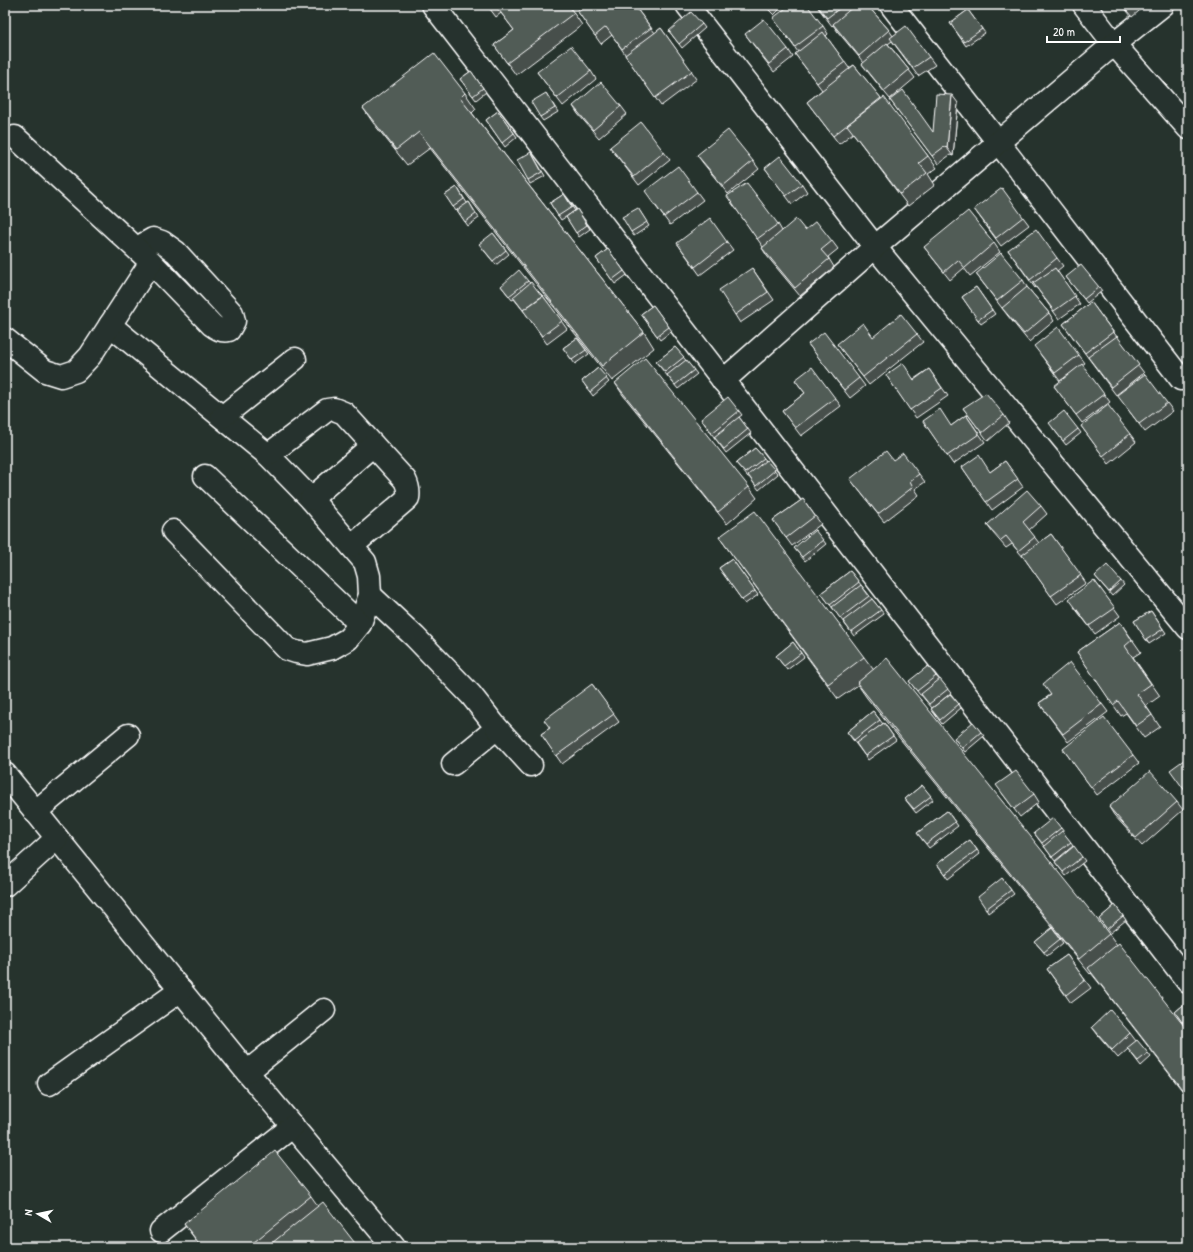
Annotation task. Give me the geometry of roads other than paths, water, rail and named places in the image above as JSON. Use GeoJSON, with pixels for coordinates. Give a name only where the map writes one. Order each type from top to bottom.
{"type":"FeatureCollection","features":[{"type":"Feature","properties":{"kind":"street"},"geometry":{"type":"LineString","coordinates":[[433,5],[723,381],[1184,970]]}},
{"type":"Feature","properties":{"kind":"street"},"geometry":{"type":"LineString","coordinates":[[687,5],[875,247],[1188,628]]}},
{"type":"Feature","properties":{"kind":"street"},"geometry":{"type":"LineString","coordinates":[[891,5],[1181,379]]}},
{"type":"Feature","properties":{"kind":"street"},"geometry":{"type":"LineString","coordinates":[[1084,5],[1114,44],[1188,128]]}},
{"type":"Feature","properties":{"kind":"street"},"geometry":{"type":"LineString","coordinates":[[723,381],[875,247],[1114,44],[1163,5]]}},
{"type":"Feature","properties":{"kind":"street"},"geometry":{"type":"LineString","coordinates":[[5,339],[45,371],[61,376],[76,371],[90,356],[110,325],[144,255],[15,137]]}},
{"type":"Feature","properties":{"kind":"street"},"geometry":{"type":"LineString","coordinates":[[110,325],[268,455],[311,499],[352,546],[365,562],[369,576],[370,595],[360,624],[348,639],[332,648],[307,654],[287,649],[173,530]]}},
{"type":"Feature","properties":{"kind":"street"},"geometry":{"type":"LineString","coordinates":[[222,417],[295,359]]}},
{"type":"Feature","properties":{"kind":"street"},"geometry":{"type":"LineString","coordinates":[[268,455],[327,410],[334,409],[344,413],[405,480],[408,485],[409,495],[408,498],[352,546]]}},
{"type":"Feature","properties":{"kind":"street"},"geometry":{"type":"LineString","coordinates":[[311,499],[373,445]]}},
{"type":"Feature","properties":{"kind":"street"},"geometry":{"type":"LineString","coordinates":[[205,476],[360,624]]}},
{"type":"Feature","properties":{"kind":"street"},"geometry":{"type":"LineString","coordinates":[[370,595],[415,637],[471,695],[497,728],[531,765]]}},
{"type":"Feature","properties":{"kind":"street"},"geometry":{"type":"LineString","coordinates":[[453,764],[497,728]]}},
{"type":"Feature","properties":{"kind":"street"},"geometry":{"type":"LineString","coordinates":[[35,812],[128,735]]}},
{"type":"Feature","properties":{"kind":"street"},"geometry":{"type":"LineString","coordinates":[[5,774],[247,1072],[394,1247]]}},
{"type":"Feature","properties":{"kind":"street"},"geometry":{"type":"LineString","coordinates":[[5,885],[57,838]]}},
{"type":"Feature","properties":{"kind":"street"},"geometry":{"type":"LineString","coordinates":[[49,1084],[181,990]]}},
{"type":"Feature","properties":{"kind":"street"},"geometry":{"type":"LineString","coordinates":[[247,1072],[324,1010]]}},
{"type":"Feature","properties":{"kind":"street"},"geometry":{"type":"LineString","coordinates":[[161,1231],[293,1126]]}}]}
